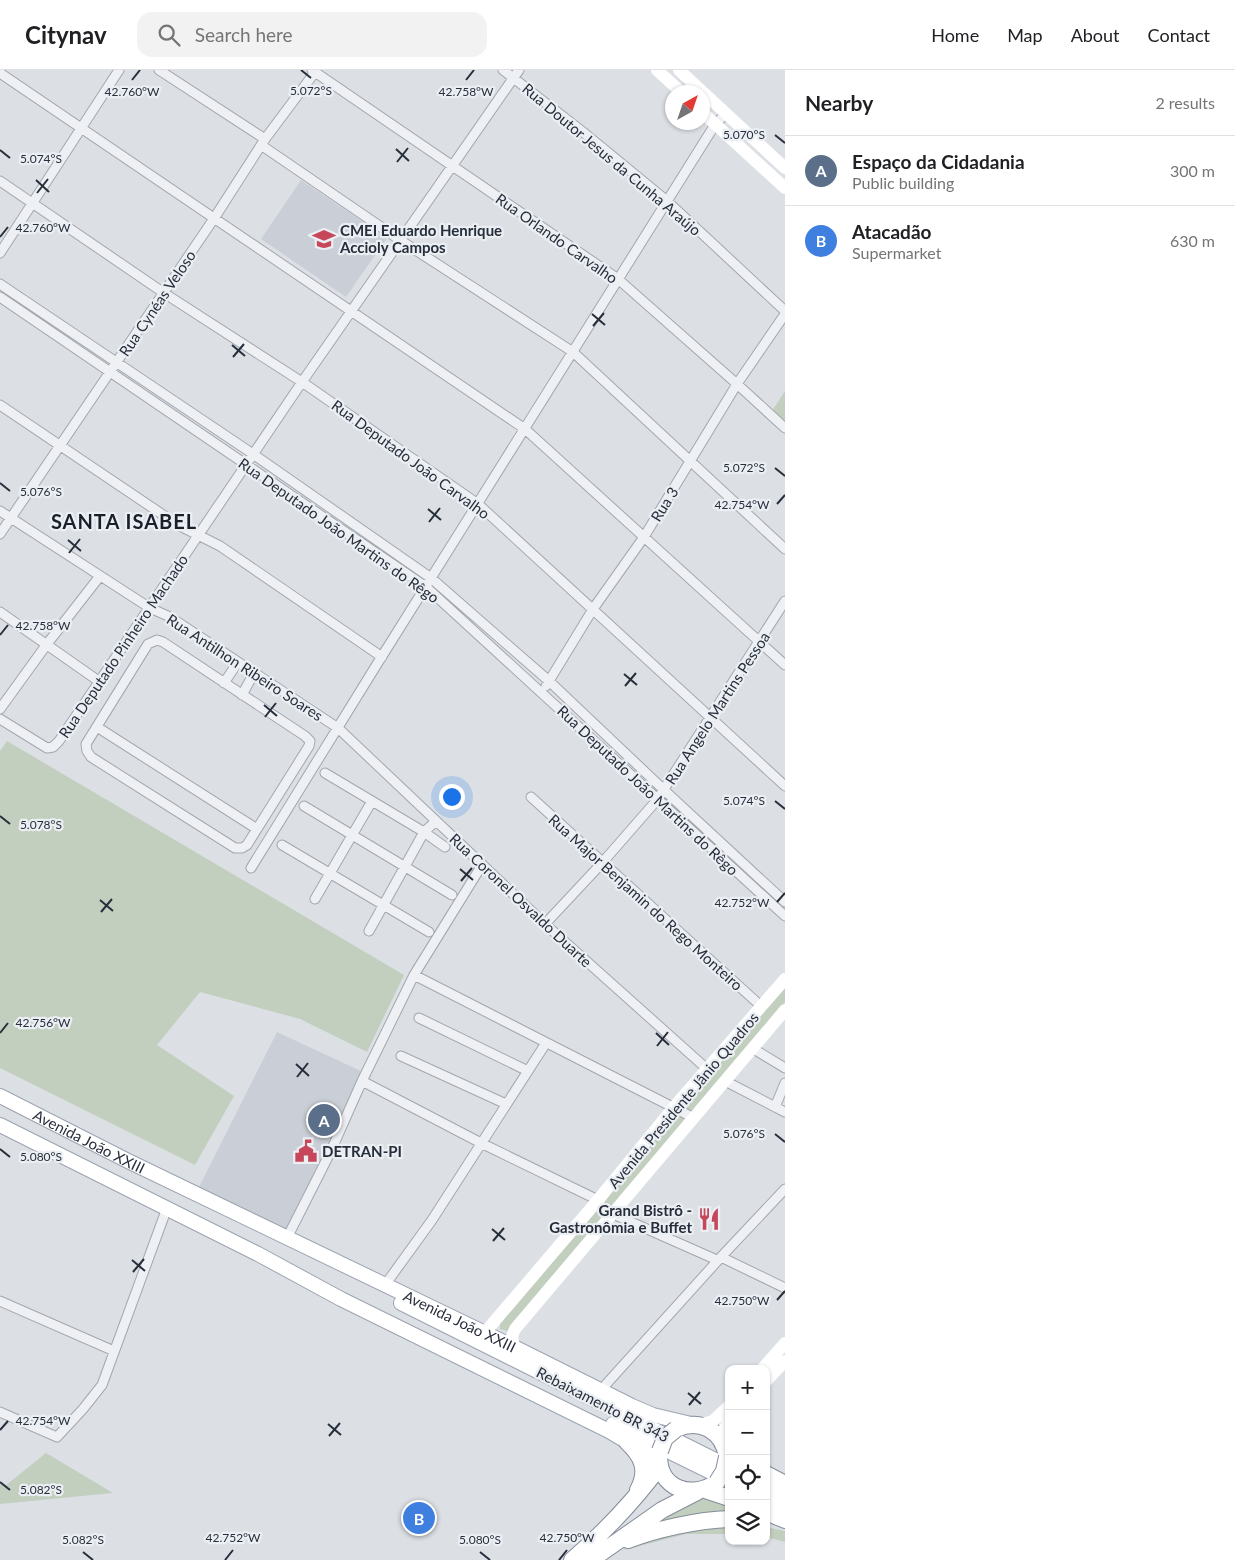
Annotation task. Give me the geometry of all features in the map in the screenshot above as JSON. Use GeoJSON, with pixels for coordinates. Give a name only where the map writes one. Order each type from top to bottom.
{"type":"FeatureCollection","features":[{"type":"Feature","properties":{"kind":"highway"},"geometry":{"type":"LineString","coordinates":[[591,1560],[636,1498],[660,1458],[665,1438],[688,1426],[709,1428],[717,1434],[725,1450]]}},
{"type":"Feature","properties":{"kind":"highway"},"geometry":{"type":"LineString","coordinates":[[605,1542],[640,1488],[643,1477],[643,1463],[635,1450],[627,1442]]}},
{"type":"Feature","properties":{"kind":"highway"},"geometry":{"type":"LineString","coordinates":[[572,1560],[662,1510],[712,1486],[724,1471],[727,1455]]}},
{"type":"Feature","properties":{"kind":"highway"},"geometry":{"type":"LineString","coordinates":[[660,1458],[664,1475],[678,1488],[687,1491],[712,1486],[725,1495]]}},
{"type":"Feature","properties":{"kind":"highway"},"geometry":{"type":"LineString","coordinates":[[770,1476],[785,1484]]}},
{"type":"Feature","properties":{"kind":"highway"},"geometry":{"type":"LineString","coordinates":[[770,1514],[785,1520]]}},
{"type":"Feature","properties":{"kind":"highway"},"geometry":{"type":"LineString","coordinates":[[605,1542],[698,1522],[725,1519]]}},
{"type":"Feature","properties":{"kind":"highway"},"geometry":{"type":"LineString","coordinates":[[770,1524],[785,1528]]}},
{"type":"Feature","properties":{"kind":"main road","name":"Avenida João XXIII"},"geometry":{"type":"LineString","coordinates":[[0,1096],[385,1285],[479,1337]]}},
{"type":"Feature","properties":{"kind":"main road","name":"Avenida João XXIII"},"geometry":{"type":"LineString","coordinates":[[0,1125],[627,1442],[654,1459],[660,1458]]}},
{"type":"Feature","properties":{"kind":"main road","name":"Avenida João XXIII"},"geometry":{"type":"LineString","coordinates":[[233,1212],[368,1287],[479,1337],[514,1347],[600,1391],[653,1415],[688,1426]]}},
{"type":"Feature","properties":{"kind":"main road","name":"Avenida João XXIII"},"geometry":{"type":"LineString","coordinates":[[258,1254],[374,1305],[483,1359]]}},
{"type":"Feature","properties":{"kind":"main road","name":"Rebaixamento BR 343"},"geometry":{"type":"LineString","coordinates":[[479,1337],[725,1453]]}},
{"type":"Feature","properties":{"kind":"main road","name":"Rebaixamento BR 343"},"geometry":{"type":"LineString","coordinates":[[483,1359],[712,1486]]}},
{"type":"Feature","properties":{"kind":"main road"},"geometry":{"type":"LineString","coordinates":[[770,1488],[785,1496]]}},
{"type":"Feature","properties":{"kind":"main road"},"geometry":{"type":"LineString","coordinates":[[770,1502],[785,1510]]}},
{"type":"Feature","properties":{"kind":"street"},"geometry":{"type":"LineString","coordinates":[[0,253],[119,70]]}},
{"type":"Feature","properties":{"kind":"street"},"geometry":{"type":"LineString","coordinates":[[159,70],[400,240],[572,352],[785,549]]}},
{"type":"Feature","properties":{"kind":"street","name":"Rua Doutor Jesus da Cunha Araújo"},"geometry":{"type":"LineString","coordinates":[[503,70],[516,74],[667,201],[785,312]]}},
{"type":"Feature","properties":{"kind":"street"},"geometry":{"type":"LineString","coordinates":[[657,70],[673,85]]}},
{"type":"Feature","properties":{"kind":"street"},"geometry":{"type":"LineString","coordinates":[[679,70],[785,168]]}},
{"type":"Feature","properties":{"kind":"street","name":"Rua Cynéas Veloso"},"geometry":{"type":"LineString","coordinates":[[0,534],[215,217],[263,142],[314,71]]}},
{"type":"Feature","properties":{"kind":"street","name":"Rua Orlando Carvalho"},"geometry":{"type":"LineString","coordinates":[[314,71],[618,279],[785,428]]}},
{"type":"Feature","properties":{"kind":"street"},"geometry":{"type":"LineString","coordinates":[[0,73],[525,428],[785,665]]}},
{"type":"Feature","properties":{"kind":"street","name":"Rua Deputado Pinheiro Machado"},"geometry":{"type":"LineString","coordinates":[[0,719],[47,748],[53,747],[59,741],[351,310],[516,74]]}},
{"type":"Feature","properties":{"kind":"street"},"geometry":{"type":"LineString","coordinates":[[251,868],[667,201],[716,124],[726,114]]}},
{"type":"Feature","properties":{"kind":"street"},"geometry":{"type":"LineString","coordinates":[[710,119],[785,188]]}},
{"type":"Feature","properties":{"kind":"street","name":"Rua Deputado João Carvalho"},"geometry":{"type":"LineString","coordinates":[[0,181],[164,293],[302,382],[478,504],[785,786]]}},
{"type":"Feature","properties":{"kind":"street","name":"Rua Deputado João Martins do Rêgo"},"geometry":{"type":"LineString","coordinates":[[0,284],[253,454],[431,578],[549,681],[785,902]]}},
{"type":"Feature","properties":{"kind":"street","name":"Rua Deputado João Martins do Rêgo"},"geometry":{"type":"LineString","coordinates":[[0,297],[426,587],[785,916]]}},
{"type":"Feature","properties":{"kind":"street","name":"Rua 3"},"geometry":{"type":"LineString","coordinates":[[542,693],[593,609],[644,537],[737,384],[785,312]]}},
{"type":"Feature","properties":{"kind":"street"},"geometry":{"type":"LineString","coordinates":[[0,405],[178,525],[220,546],[382,657]]}},
{"type":"Feature","properties":{"kind":"street","name":"Rua Antilhon Ribeiro Soares"},"geometry":{"type":"LineString","coordinates":[[0,511],[150,608],[170,617],[338,728]]}},
{"type":"Feature","properties":{"kind":"street"},"geometry":{"type":"LineString","coordinates":[[0,709],[46,644],[100,576]]}},
{"type":"Feature","properties":{"kind":"street","name":"Rua Angelo Martins Pessoa"},"geometry":{"type":"LineString","coordinates":[[545,924],[657,800],[785,601]]}},
{"type":"Feature","properties":{"kind":"street"},"geometry":{"type":"LineString","coordinates":[[0,612],[100,682]]}},
{"type":"Feature","properties":{"kind":"street"},"geometry":{"type":"LineString","coordinates":[[157,640],[242,694],[310,741],[309,746],[247,845],[242,848],[235,848],[92,757],[87,751],[86,744],[148,644],[157,640]]}},
{"type":"Feature","properties":{"kind":"street"},"geometry":{"type":"LineString","coordinates":[[224,683],[238,662]]}},
{"type":"Feature","properties":{"kind":"street"},"geometry":{"type":"LineString","coordinates":[[242,694],[254,673]]}},
{"type":"Feature","properties":{"kind":"street"},"geometry":{"type":"LineString","coordinates":[[97,727],[257,829]]}},
{"type":"Feature","properties":{"kind":"street","name":"Rua Coronel Osvaldo Duarte"},"geometry":{"type":"LineString","coordinates":[[338,728],[545,924],[707,1069]]}},
{"type":"Feature","properties":{"kind":"street"},"geometry":{"type":"LineString","coordinates":[[325,773],[424,832],[445,847]]}},
{"type":"Feature","properties":{"kind":"street","name":"Rua Major Benjamin do Rego Monteiro"},"geometry":{"type":"LineString","coordinates":[[531,798],[762,1007]]}},
{"type":"Feature","properties":{"kind":"street"},"geometry":{"type":"LineString","coordinates":[[315,899],[372,801]]}},
{"type":"Feature","properties":{"kind":"street"},"geometry":{"type":"LineString","coordinates":[[304,806],[452,895]]}},
{"type":"Feature","properties":{"kind":"street"},"geometry":{"type":"LineString","coordinates":[[369,931],[424,832],[436,821]]}},
{"type":"Feature","properties":{"kind":"street"},"geometry":{"type":"LineString","coordinates":[[282,845],[429,932]]}},
{"type":"Feature","properties":{"kind":"street"},"geometry":{"type":"LineString","coordinates":[[287,1238],[330,1153],[362,1081],[414,975],[482,865]]}},
{"type":"Feature","properties":{"kind":"street"},"geometry":{"type":"LineString","coordinates":[[414,975],[694,1118]]}},
{"type":"Feature","properties":{"kind":"street","name":"Avenida Presidente Jânio Quadros"},"geometry":{"type":"LineString","coordinates":[[479,1337],[487,1330],[598,1200],[674,1107],[785,979]]}},
{"type":"Feature","properties":{"kind":"street","name":"Avenida Presidente Jânio Quadros"},"geometry":{"type":"LineString","coordinates":[[514,1347],[512,1336],[515,1329],[785,1010]]}},
{"type":"Feature","properties":{"kind":"street"},"geometry":{"type":"LineString","coordinates":[[419,1018],[528,1071]]}},
{"type":"Feature","properties":{"kind":"street"},"geometry":{"type":"LineString","coordinates":[[385,1285],[432,1220],[546,1043]]}},
{"type":"Feature","properties":{"kind":"street"},"geometry":{"type":"LineString","coordinates":[[752,1048],[785,1068]]}},
{"type":"Feature","properties":{"kind":"street"},"geometry":{"type":"LineString","coordinates":[[401,1056],[506,1104]]}},
{"type":"Feature","properties":{"kind":"street"},"geometry":{"type":"LineString","coordinates":[[362,1081],[481,1143],[598,1200]]}},
{"type":"Feature","properties":{"kind":"street"},"geometry":{"type":"LineString","coordinates":[[725,1082],[785,1112]]}},
{"type":"Feature","properties":{"kind":"street"},"geometry":{"type":"LineString","coordinates":[[775,1107],[785,1084]]}},
{"type":"Feature","properties":{"kind":"street"},"geometry":{"type":"LineString","coordinates":[[600,1391],[719,1258],[785,1189]]}},
{"type":"Feature","properties":{"kind":"street"},"geometry":{"type":"LineString","coordinates":[[0,1412],[57,1437],[83,1409],[102,1385],[167,1208]]}},
{"type":"Feature","properties":{"kind":"street"},"geometry":{"type":"LineString","coordinates":[[613,1214],[785,1288]]}},
{"type":"Feature","properties":{"kind":"street"},"geometry":{"type":"LineString","coordinates":[[0,1301],[114,1352]]}},
{"type":"Feature","properties":{"kind":"street"},"geometry":{"type":"LineString","coordinates":[[767,1365],[784,1352]]}},
{"type":"Feature","properties":{"kind":"street"},"geometry":{"type":"LineString","coordinates":[[770,1375],[784,1352]]}},
{"type":"Feature","properties":{"kind":"street"},"geometry":{"type":"LineString","coordinates":[[688,1426],[713,1421],[725,1410]]}},
{"type":"Feature","properties":{"kind":"street"},"geometry":{"type":"LineString","coordinates":[[725,1427],[723,1430],[725,1442]]}},
{"type":"Feature","properties":{"kind":"shaded area","name":"CMEI Eduardo Henrique Accioly Campos"},"geometry":{"type":"Polygon","coordinates":[[[301,180],[387,238],[346,297],[261,239],[301,180]]]}},
{"type":"Feature","properties":{"kind":"shaded area"},"geometry":{"type":"Polygon","coordinates":[[[277,1032],[363,1072],[288,1231],[199,1187],[277,1032]]]}},
{"type":"Feature","properties":{"kind":"green space"},"geometry":{"type":"Polygon","coordinates":[[[785,391],[785,423],[772,411],[785,391]]]}},
{"type":"Feature","properties":{"kind":"green space"},"geometry":{"type":"Polygon","coordinates":[[[7,741],[404,975],[367,1052],[300,1019],[200,992],[157,1045],[234,1096],[195,1165],[0,1068],[0,751],[7,741]]]}},
{"type":"Feature","properties":{"kind":"green space"},"geometry":{"type":"Polygon","coordinates":[[[785,984],[785,1002],[692,1111],[685,1108],[685,1102],[785,984]]]}},
{"type":"Feature","properties":{"kind":"green space"},"geometry":{"type":"Polygon","coordinates":[[[675,1114],[684,1117],[684,1122],[509,1330],[500,1329],[500,1323],[675,1114]]]}},
{"type":"Feature","properties":{"kind":"green space"},"geometry":{"type":"Polygon","coordinates":[[[46,1453],[113,1493],[0,1504],[0,1484],[5,1486],[46,1453]]]}},
{"type":"Feature","properties":{"kind":"green space"},"geometry":{"type":"Polygon","coordinates":[[[702,1497],[725,1501],[725,1514],[701,1513],[643,1528],[702,1497]]]}},
{"type":"Feature","properties":{"kind":"green space"},"geometry":{"type":"Polygon","coordinates":[[[725,1525],[725,1534],[686,1534],[620,1551],[657,1536],[725,1525]]]}},
{"type":"Feature","properties":{"kind":"green space"},"geometry":{"type":"Polygon","coordinates":[[[770,1528],[785,1531],[785,1542],[770,1538],[770,1528]]]}},
{"type":"Feature","properties":{"kind":"place","name":"CMEI Eduardo Henrique Accioly Campos"},"geometry":{"type":"Point","coordinates":[324,239]}},
{"type":"Feature","properties":{"kind":"place","name":"Espaço da Cidadania"},"geometry":{"type":"Point","coordinates":[324,1120]}},
{"type":"Feature","properties":{"kind":"place","name":"DETRAN-PI"},"geometry":{"type":"Point","coordinates":[306,1151]}},
{"type":"Feature","properties":{"kind":"place","name":"Grand Bistrô - Gastronômia e Buffet"},"geometry":{"type":"Point","coordinates":[709,1219]}},
{"type":"Feature","properties":{"kind":"place","name":"Atacadão"},"geometry":{"type":"Point","coordinates":[419,1518]}},
{"type":"Feature","properties":{"kind":"district","name":"SANTA ISABEL"},"geometry":{"type":"Point","coordinates":[124,521]}}]}
